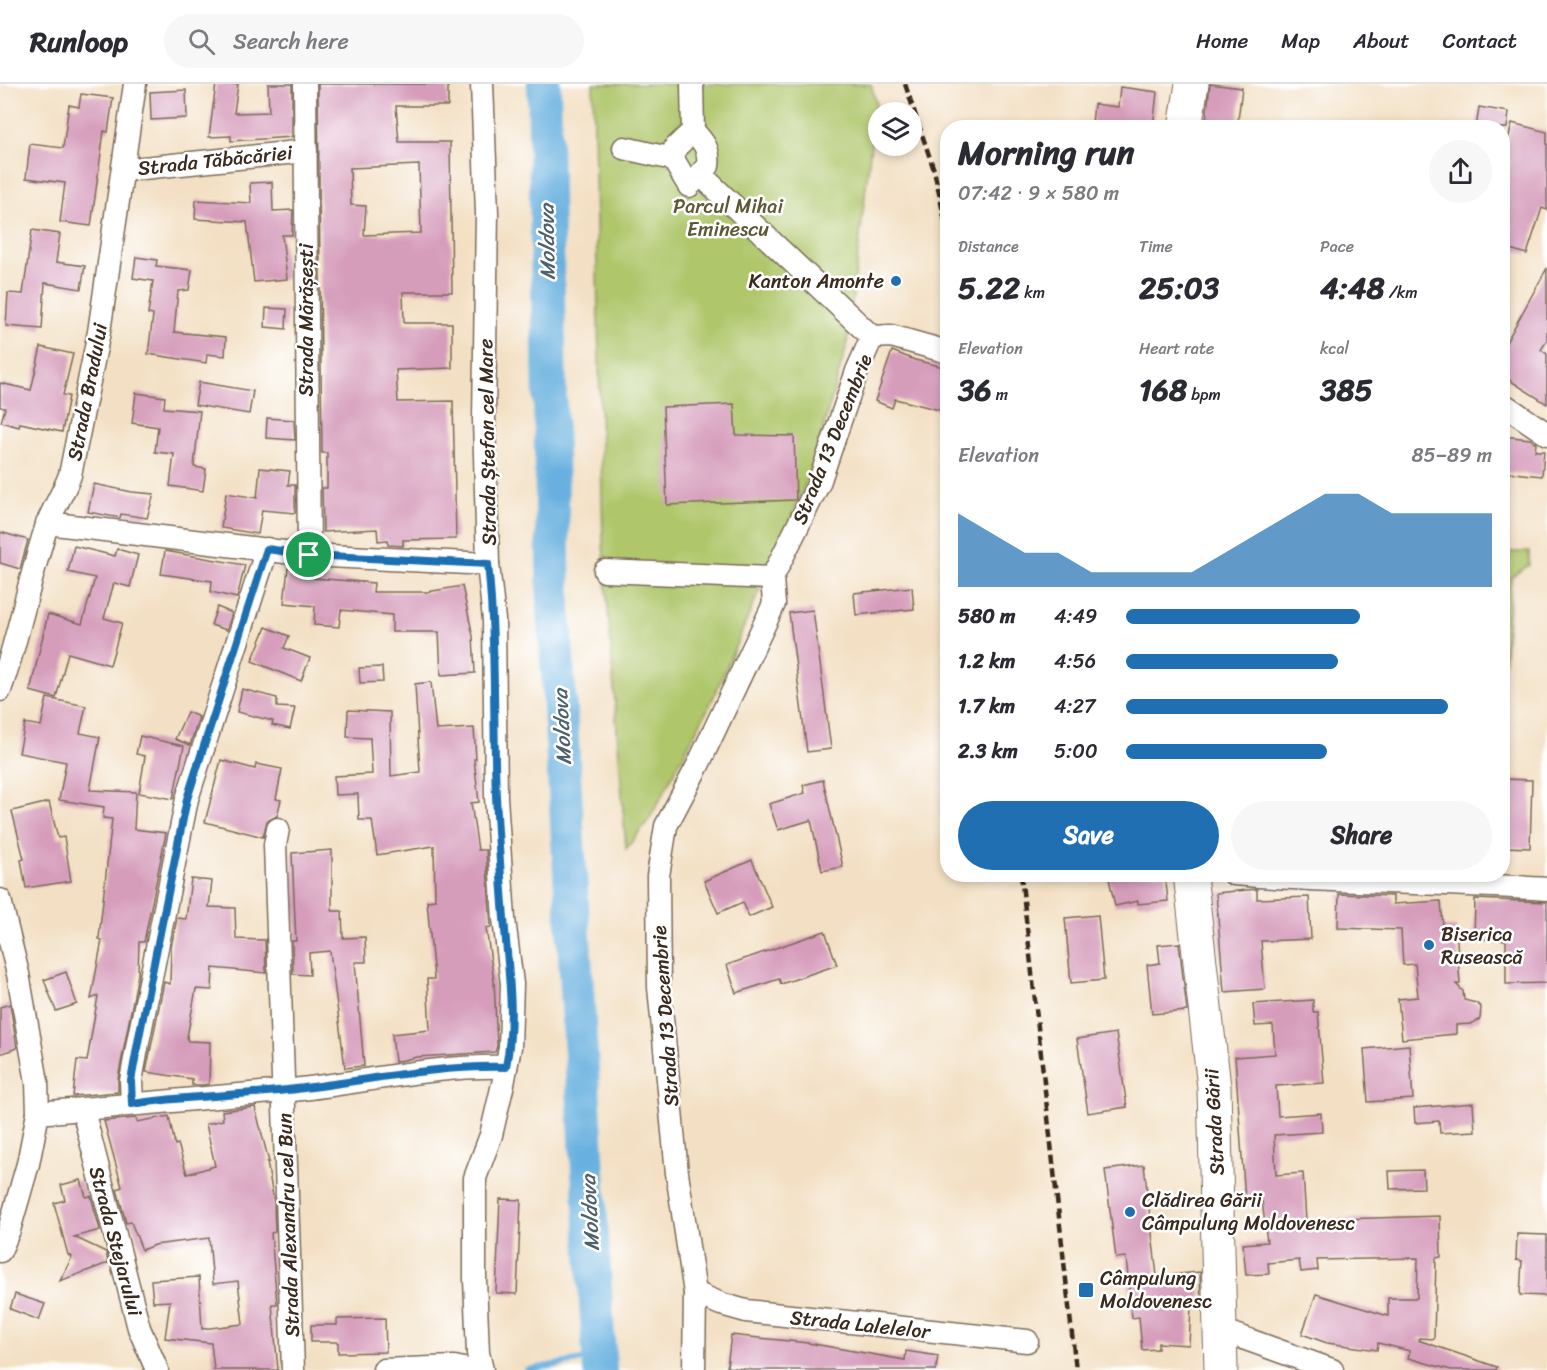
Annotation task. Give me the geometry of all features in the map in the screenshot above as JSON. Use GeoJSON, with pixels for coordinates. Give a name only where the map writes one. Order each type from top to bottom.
{"type":"FeatureCollection","features":[{"type":"Feature","properties":{"kind":"street","name":"Strada Bradului"},"geometry":{"type":"LineString","coordinates":[[0,690],[16,643],[47,523],[63,494],[79,436],[99,332],[135,84]]}},
{"type":"Feature","properties":{"kind":"street","name":"Strada Mărășești"},"geometry":{"type":"LineString","coordinates":[[305,84],[309,555]]}},
{"type":"Feature","properties":{"kind":"street","name":"Strada Ștefan cel Mare"},"geometry":{"type":"LineString","coordinates":[[482,84],[487,213],[484,419],[488,564],[494,620],[496,797],[504,919],[512,984],[510,1047],[491,1135],[475,1178],[476,1301],[478,1353],[482,1370]]}},
{"type":"Feature","properties":{"kind":"street"},"geometry":{"type":"LineString","coordinates":[[692,84],[693,131],[704,141],[709,154],[708,166],[689,186],[673,159],[675,148],[693,131]]}},
{"type":"Feature","properties":{"kind":"street"},"geometry":{"type":"LineString","coordinates":[[1186,120],[1192,84]]}},
{"type":"Feature","properties":{"kind":"street"},"geometry":{"type":"LineString","coordinates":[[624,148],[673,159]]}},
{"type":"Feature","properties":{"kind":"street","name":"Strada Tăbăcăriei"},"geometry":{"type":"LineString","coordinates":[[124,170],[306,150]]}},
{"type":"Feature","properties":{"kind":"street"},"geometry":{"type":"LineString","coordinates":[[701,175],[872,337]]}},
{"type":"Feature","properties":{"kind":"street","name":"Strada 13 Decembrie"},"geometry":{"type":"LineString","coordinates":[[694,1370],[695,1293],[678,1173],[659,987],[658,876],[666,826],[698,765],[774,604],[772,578],[819,483],[857,371],[872,337],[891,336],[940,350]]}},
{"type":"Feature","properties":{"kind":"street"},"geometry":{"type":"LineString","coordinates":[[1510,409],[1547,434]]}},
{"type":"Feature","properties":{"kind":"street"},"geometry":{"type":"LineString","coordinates":[[47,523],[309,555],[488,564]]}},
{"type":"Feature","properties":{"kind":"street"},"geometry":{"type":"LineString","coordinates":[[132,1104],[131,1081],[187,799],[267,549]]}},
{"type":"Feature","properties":{"kind":"street"},"geometry":{"type":"LineString","coordinates":[[604,571],[772,578]]}},
{"type":"Feature","properties":{"kind":"street","name":"Strada Alexandru cel Bun"},"geometry":{"type":"LineString","coordinates":[[278,829],[275,845],[293,1370]]}},
{"type":"Feature","properties":{"kind":"street","name":"Strada Gării"},"geometry":{"type":"LineString","coordinates":[[1191,882],[1214,1087],[1221,1370]]}},
{"type":"Feature","properties":{"kind":"street"},"geometry":{"type":"LineString","coordinates":[[1420,882],[1547,890]]}},
{"type":"Feature","properties":{"kind":"street"},"geometry":{"type":"LineString","coordinates":[[0,900],[18,974],[37,1082],[38,1113],[28,1164],[9,1230],[0,1251]]}},
{"type":"Feature","properties":{"kind":"street"},"geometry":{"type":"LineString","coordinates":[[38,1113],[284,1091],[394,1074],[481,1066],[506,1067]]}},
{"type":"Feature","properties":{"kind":"street","name":"Strada Stejarului"},"geometry":{"type":"LineString","coordinates":[[82,1110],[139,1328],[157,1370]]}},
{"type":"Feature","properties":{"kind":"street","name":"Strada Lalelelor"},"geometry":{"type":"LineString","coordinates":[[695,1293],[721,1305],[746,1311],[1027,1341]]}},
{"type":"Feature","properties":{"kind":"street"},"geometry":{"type":"LineString","coordinates":[[1221,1330],[1332,1370]]}},
{"type":"Feature","properties":{"kind":"street"},"geometry":{"type":"LineString","coordinates":[[384,1370],[454,1367],[468,1370]]}},
{"type":"Feature","properties":{"kind":"green space","name":"Parcul Mihai Eminescu"},"geometry":{"type":"Polygon","coordinates":[[[593,84],[871,84],[876,102],[868,102],[870,156],[847,345],[811,471],[711,703],[650,818],[626,849],[603,543],[593,84]]]}},
{"type":"Feature","properties":{"kind":"green space"},"geometry":{"type":"Polygon","coordinates":[[[1510,552],[1529,552],[1529,565],[1511,577],[1510,590],[1510,552]]]}},
{"type":"Feature","properties":{"kind":"building"},"geometry":{"type":"Polygon","coordinates":[[[216,84],[238,84],[234,113],[269,112],[268,84],[292,84],[292,137],[231,141],[231,136],[209,137],[216,84]]]}},
{"type":"Feature","properties":{"kind":"building"},"geometry":{"type":"Polygon","coordinates":[[[318,84],[448,84],[448,106],[396,106],[399,142],[450,142],[452,292],[403,292],[404,323],[452,323],[452,368],[396,370],[398,402],[453,401],[456,539],[403,540],[403,546],[388,545],[387,540],[378,541],[377,529],[323,532],[322,488],[327,488],[327,453],[322,453],[318,84]],[[419,165],[350,168],[351,205],[366,206],[364,235],[421,233],[419,165]]]}},
{"type":"Feature","properties":{"kind":"building"},"geometry":{"type":"Polygon","coordinates":[[[1210,84],[1242,88],[1238,120],[1206,119],[1210,84]]]}},
{"type":"Feature","properties":{"kind":"building"},"geometry":{"type":"Polygon","coordinates":[[[1120,87],[1157,92],[1154,120],[1092,120],[1094,104],[1118,107],[1120,87]]]}},
{"type":"Feature","properties":{"kind":"building"},"geometry":{"type":"Polygon","coordinates":[[[186,90],[187,118],[151,120],[150,92],[186,90]]]}},
{"type":"Feature","properties":{"kind":"building"},"geometry":{"type":"Polygon","coordinates":[[[81,94],[113,98],[108,132],[104,131],[91,226],[60,222],[65,183],[26,178],[30,144],[63,148],[69,105],[79,107],[81,94]]]}},
{"type":"Feature","properties":{"kind":"building"},"geometry":{"type":"Polygon","coordinates":[[[1479,107],[1509,112],[1508,120],[1477,120],[1479,107]]]}},
{"type":"Feature","properties":{"kind":"building"},"geometry":{"type":"Polygon","coordinates":[[[1512,123],[1547,132],[1547,210],[1542,208],[1527,254],[1510,249],[1510,132],[1512,123]]]}},
{"type":"Feature","properties":{"kind":"building"},"geometry":{"type":"Polygon","coordinates":[[[272,182],[273,211],[293,210],[292,235],[282,235],[287,279],[254,282],[247,222],[195,219],[196,200],[251,203],[250,183],[272,182]]]}},
{"type":"Feature","properties":{"kind":"building"},"geometry":{"type":"Polygon","coordinates":[[[32,230],[60,234],[56,262],[85,266],[81,289],[45,283],[42,329],[6,326],[8,293],[23,294],[32,230]]]}},
{"type":"Feature","properties":{"kind":"building"},"geometry":{"type":"Polygon","coordinates":[[[136,257],[157,260],[156,266],[192,270],[189,290],[178,291],[174,332],[226,337],[225,356],[207,354],[206,363],[148,354],[153,315],[148,314],[153,281],[133,278],[136,257]]]}},
{"type":"Feature","properties":{"kind":"building"},"geometry":{"type":"Polygon","coordinates":[[[1547,268],[1547,340],[1541,350],[1547,354],[1547,404],[1510,380],[1510,335],[1547,268]]]}},
{"type":"Feature","properties":{"kind":"building"},"geometry":{"type":"Polygon","coordinates":[[[266,308],[287,309],[286,329],[265,327],[266,308]]]}},
{"type":"Feature","properties":{"kind":"building"},"geometry":{"type":"Polygon","coordinates":[[[41,347],[73,354],[63,395],[69,396],[62,432],[20,423],[19,427],[1,422],[5,408],[0,407],[0,383],[31,390],[41,347]]]}},
{"type":"Feature","properties":{"kind":"building"},"geometry":{"type":"Polygon","coordinates":[[[892,351],[940,366],[940,410],[895,399],[892,408],[875,401],[892,351]]]}},
{"type":"Feature","properties":{"kind":"building"},"geometry":{"type":"Polygon","coordinates":[[[199,382],[253,391],[249,414],[195,405],[199,382]]]}},
{"type":"Feature","properties":{"kind":"building"},"geometry":{"type":"Polygon","coordinates":[[[136,393],[165,397],[164,408],[200,411],[194,467],[206,469],[203,491],[170,486],[174,454],[155,452],[158,427],[132,423],[136,393]]]}},
{"type":"Feature","properties":{"kind":"building"},"geometry":{"type":"Polygon","coordinates":[[[734,404],[736,435],[794,436],[796,500],[667,505],[663,407],[734,404]]]}},
{"type":"Feature","properties":{"kind":"building"},"geometry":{"type":"Polygon","coordinates":[[[267,418],[294,420],[295,440],[266,438],[267,418]]]}},
{"type":"Feature","properties":{"kind":"building"},"geometry":{"type":"Polygon","coordinates":[[[1510,437],[1530,439],[1536,443],[1535,451],[1544,451],[1542,476],[1510,473],[1510,437]]]}},
{"type":"Feature","properties":{"kind":"building"},"geometry":{"type":"Polygon","coordinates":[[[260,468],[290,471],[288,485],[295,485],[295,513],[262,510],[258,534],[221,528],[226,493],[257,498],[260,468]]]}},
{"type":"Feature","properties":{"kind":"building"},"geometry":{"type":"Polygon","coordinates":[[[94,484],[154,494],[147,518],[121,514],[120,518],[88,512],[94,484]]]}},
{"type":"Feature","properties":{"kind":"building"},"geometry":{"type":"Polygon","coordinates":[[[0,532],[28,540],[20,569],[0,563],[0,532]]]}},
{"type":"Feature","properties":{"kind":"building"},"geometry":{"type":"Polygon","coordinates":[[[74,546],[115,556],[117,549],[138,555],[130,587],[114,583],[104,618],[122,623],[110,665],[68,653],[56,698],[30,691],[48,614],[82,624],[95,578],[68,572],[74,546]]]}},
{"type":"Feature","properties":{"kind":"building"},"geometry":{"type":"Polygon","coordinates":[[[165,551],[245,565],[237,598],[211,592],[212,581],[161,574],[165,551]]]}},
{"type":"Feature","properties":{"kind":"building"},"geometry":{"type":"Polygon","coordinates":[[[288,568],[313,571],[313,578],[374,583],[373,592],[427,592],[462,586],[473,636],[475,673],[441,675],[439,632],[392,632],[392,615],[341,610],[339,627],[314,625],[315,606],[284,603],[288,568]]]}},
{"type":"Feature","properties":{"kind":"building"},"geometry":{"type":"Polygon","coordinates":[[[912,587],[914,609],[856,615],[854,593],[912,587]]]}},
{"type":"Feature","properties":{"kind":"building"},"geometry":{"type":"Polygon","coordinates":[[[217,607],[232,613],[227,630],[211,625],[217,607]]]}},
{"type":"Feature","properties":{"kind":"building"},"geometry":{"type":"Polygon","coordinates":[[[813,610],[831,749],[807,752],[789,613],[813,610]]]}},
{"type":"Feature","properties":{"kind":"building"},"geometry":{"type":"Polygon","coordinates":[[[266,627],[289,636],[284,648],[310,658],[301,681],[252,661],[266,627]]]}},
{"type":"Feature","properties":{"kind":"building"},"geometry":{"type":"Polygon","coordinates":[[[382,667],[383,682],[360,683],[359,668],[382,667]]]}},
{"type":"Feature","properties":{"kind":"building"},"geometry":{"type":"Polygon","coordinates":[[[431,682],[436,730],[474,728],[476,759],[474,759],[479,802],[471,803],[478,850],[486,850],[491,927],[486,928],[494,981],[497,1046],[495,1052],[417,1057],[395,1062],[392,1034],[430,1030],[427,979],[434,979],[427,901],[435,900],[434,846],[377,855],[372,820],[359,820],[358,794],[335,795],[334,776],[372,774],[370,738],[347,737],[348,710],[390,712],[391,776],[420,772],[415,684],[431,682]]]}},
{"type":"Feature","properties":{"kind":"building"},"geometry":{"type":"Polygon","coordinates":[[[242,689],[277,698],[277,707],[295,708],[290,729],[272,725],[273,721],[237,712],[242,689]]]}},
{"type":"Feature","properties":{"kind":"building"},"geometry":{"type":"Polygon","coordinates":[[[47,698],[86,706],[80,733],[100,737],[90,790],[136,792],[134,829],[166,833],[144,942],[139,942],[138,974],[118,1079],[118,1092],[73,1096],[77,1060],[87,1061],[98,996],[91,999],[102,940],[99,939],[112,819],[103,818],[104,807],[59,800],[66,762],[19,753],[25,723],[41,726],[47,698]]]}},
{"type":"Feature","properties":{"kind":"building"},"geometry":{"type":"Polygon","coordinates":[[[187,712],[199,717],[190,745],[175,739],[187,712]]]}},
{"type":"Feature","properties":{"kind":"building"},"geometry":{"type":"Polygon","coordinates":[[[140,736],[184,746],[173,799],[139,793],[145,756],[136,754],[140,736]]]}},
{"type":"Feature","properties":{"kind":"building"},"geometry":{"type":"Polygon","coordinates":[[[221,760],[255,769],[256,764],[282,769],[276,799],[281,800],[277,816],[267,821],[263,837],[205,822],[221,760]]]}},
{"type":"Feature","properties":{"kind":"building"},"geometry":{"type":"Polygon","coordinates":[[[1510,779],[1532,780],[1530,848],[1510,847],[1510,779]]]}},
{"type":"Feature","properties":{"kind":"building"},"geometry":{"type":"Polygon","coordinates":[[[823,780],[843,867],[822,871],[811,820],[778,830],[769,804],[805,793],[803,785],[823,780]]]}},
{"type":"Feature","properties":{"kind":"building"},"geometry":{"type":"Polygon","coordinates":[[[49,802],[58,838],[64,837],[71,881],[26,888],[21,860],[24,859],[12,811],[49,802]]]}},
{"type":"Feature","properties":{"kind":"building"},"geometry":{"type":"Polygon","coordinates":[[[332,850],[332,911],[342,911],[343,938],[365,937],[366,962],[355,962],[364,1066],[345,1068],[330,951],[309,953],[310,975],[293,974],[292,941],[296,941],[292,853],[332,850]]]}},
{"type":"Feature","properties":{"kind":"building"},"geometry":{"type":"Polygon","coordinates":[[[752,860],[772,907],[749,917],[743,902],[718,913],[704,881],[752,860]]]}},
{"type":"Feature","properties":{"kind":"building"},"geometry":{"type":"Polygon","coordinates":[[[191,879],[212,881],[209,907],[235,908],[236,939],[265,940],[266,973],[213,968],[212,990],[196,989],[187,1037],[188,1041],[210,1042],[209,1084],[203,1085],[192,1085],[192,1079],[146,1072],[164,982],[170,984],[171,947],[177,918],[186,919],[191,879]]]}},
{"type":"Feature","properties":{"kind":"building"},"geometry":{"type":"Polygon","coordinates":[[[1110,882],[1166,882],[1168,901],[1138,904],[1138,901],[1115,906],[1110,882]]]}},
{"type":"Feature","properties":{"kind":"building"},"geometry":{"type":"Polygon","coordinates":[[[1257,889],[1257,899],[1309,897],[1311,939],[1261,941],[1265,989],[1224,992],[1216,893],[1257,889]]]}},
{"type":"Feature","properties":{"kind":"building"},"geometry":{"type":"Polygon","coordinates":[[[1339,894],[1393,896],[1393,904],[1441,901],[1443,927],[1456,927],[1460,984],[1456,984],[1463,991],[1464,1000],[1481,1007],[1480,1019],[1471,1024],[1456,1025],[1456,1034],[1402,1039],[1398,999],[1418,997],[1415,964],[1403,965],[1401,930],[1338,928],[1339,894]]]}},
{"type":"Feature","properties":{"kind":"building"},"geometry":{"type":"Polygon","coordinates":[[[1475,899],[1547,902],[1547,983],[1506,984],[1506,940],[1474,939],[1475,899]]]}},
{"type":"Feature","properties":{"kind":"building"},"geometry":{"type":"Polygon","coordinates":[[[1098,915],[1104,980],[1071,983],[1065,918],[1098,915]]]}},
{"type":"Feature","properties":{"kind":"building"},"geometry":{"type":"Polygon","coordinates":[[[825,931],[837,965],[781,984],[779,979],[736,993],[727,965],[825,931]]]}},
{"type":"Feature","properties":{"kind":"building"},"geometry":{"type":"Polygon","coordinates":[[[1179,943],[1187,1011],[1152,1014],[1147,965],[1160,963],[1158,945],[1179,943]]]}},
{"type":"Feature","properties":{"kind":"building"},"geometry":{"type":"Polygon","coordinates":[[[66,972],[77,1004],[56,1011],[44,980],[66,972]]]}},
{"type":"Feature","properties":{"kind":"building"},"geometry":{"type":"Polygon","coordinates":[[[1313,1000],[1313,1012],[1318,1012],[1324,1083],[1276,1086],[1278,1116],[1321,1113],[1322,1132],[1274,1135],[1276,1175],[1303,1173],[1306,1220],[1440,1216],[1441,1257],[1436,1258],[1434,1339],[1419,1338],[1418,1340],[1497,1367],[1496,1370],[1451,1370],[1408,1358],[1410,1351],[1378,1343],[1377,1350],[1327,1343],[1302,1334],[1316,1294],[1388,1316],[1388,1298],[1417,1298],[1418,1258],[1317,1260],[1318,1270],[1301,1272],[1299,1260],[1268,1263],[1269,1274],[1246,1275],[1243,1244],[1267,1242],[1262,1200],[1245,1200],[1235,1057],[1275,1054],[1273,1025],[1255,1026],[1253,1004],[1313,1000]]]}},
{"type":"Feature","properties":{"kind":"building"},"geometry":{"type":"Polygon","coordinates":[[[10,1004],[17,1048],[0,1054],[0,1007],[10,1004]]]}},
{"type":"Feature","properties":{"kind":"building"},"geometry":{"type":"Polygon","coordinates":[[[1116,1033],[1127,1107],[1088,1113],[1077,1039],[1116,1033]]]}},
{"type":"Feature","properties":{"kind":"building"},"geometry":{"type":"Polygon","coordinates":[[[1409,1045],[1413,1099],[1368,1102],[1364,1049],[1409,1045]]]}},
{"type":"Feature","properties":{"kind":"building"},"geometry":{"type":"Polygon","coordinates":[[[1473,1103],[1475,1131],[1440,1133],[1439,1121],[1415,1123],[1414,1108],[1473,1103]]]}},
{"type":"Feature","properties":{"kind":"building"},"geometry":{"type":"Polygon","coordinates":[[[255,1107],[269,1162],[267,1162],[274,1202],[275,1232],[271,1233],[277,1304],[272,1304],[278,1370],[214,1370],[211,1343],[165,1338],[170,1301],[153,1302],[151,1280],[199,1277],[202,1329],[243,1324],[238,1281],[213,1284],[209,1238],[154,1245],[142,1250],[131,1222],[126,1223],[117,1189],[122,1187],[104,1121],[136,1118],[137,1122],[169,1116],[175,1145],[178,1144],[187,1174],[215,1166],[206,1124],[223,1120],[222,1111],[255,1107]]]}},
{"type":"Feature","properties":{"kind":"building"},"geometry":{"type":"Polygon","coordinates":[[[1144,1165],[1157,1276],[1200,1272],[1201,1307],[1191,1308],[1189,1345],[1158,1343],[1158,1349],[1142,1350],[1139,1317],[1132,1318],[1126,1257],[1116,1258],[1105,1170],[1144,1165]]]}},
{"type":"Feature","properties":{"kind":"building"},"geometry":{"type":"Polygon","coordinates":[[[1423,1170],[1424,1188],[1390,1189],[1389,1171],[1423,1170]]]}},
{"type":"Feature","properties":{"kind":"building"},"geometry":{"type":"Polygon","coordinates":[[[81,1180],[86,1197],[91,1196],[100,1230],[74,1237],[106,1252],[108,1263],[60,1281],[72,1257],[68,1255],[54,1203],[65,1200],[61,1185],[81,1180]]]}},
{"type":"Feature","properties":{"kind":"building"},"geometry":{"type":"Polygon","coordinates":[[[500,1199],[521,1200],[517,1294],[496,1293],[500,1199]]]}},
{"type":"Feature","properties":{"kind":"building"},"geometry":{"type":"Polygon","coordinates":[[[1517,1234],[1547,1235],[1547,1296],[1520,1295],[1522,1261],[1516,1260],[1517,1234]]]}},
{"type":"Feature","properties":{"kind":"building"},"geometry":{"type":"Polygon","coordinates":[[[15,1294],[45,1304],[39,1320],[10,1309],[15,1294]]]}},
{"type":"Feature","properties":{"kind":"building"},"geometry":{"type":"Polygon","coordinates":[[[385,1318],[386,1352],[338,1353],[338,1342],[311,1342],[311,1325],[337,1325],[337,1319],[385,1318]]]}},
{"type":"Feature","properties":{"kind":"building"},"geometry":{"type":"Polygon","coordinates":[[[731,1335],[808,1343],[905,1360],[906,1351],[938,1356],[936,1370],[753,1370],[727,1367],[731,1335]]]}},
{"type":"Feature","properties":{"kind":"waterway","name":"Moldova"},"geometry":{"type":"LineString","coordinates":[[544,84],[554,609],[600,1370]]}},
{"type":"Feature","properties":{"kind":"waterway"},"geometry":{"type":"LineString","coordinates":[[527,1370],[599,1357]]}},
{"type":"Feature","properties":{"kind":"railway"},"geometry":{"type":"LineString","coordinates":[[905,84],[934,170],[940,198]]}},
{"type":"Feature","properties":{"kind":"railway"},"geometry":{"type":"LineString","coordinates":[[1022,882],[1076,1370]]}},
{"type":"Feature","properties":{"kind":"place","name":"Kanton Amonte"},"geometry":{"type":"Point","coordinates":[896,281]}},
{"type":"Feature","properties":{"kind":"place","name":"Biserica Rusească"},"geometry":{"type":"Point","coordinates":[1429,945]}},
{"type":"Feature","properties":{"kind":"place","name":"Clădirea Gării Câmpulung Moldovenesc"},"geometry":{"type":"Point","coordinates":[1130,1212]}},
{"type":"Feature","properties":{"kind":"place","name":"Câmpulung Moldovenesc"},"geometry":{"type":"Point","coordinates":[1086,1290]}},
{"type":"Feature","properties":{"kind":"route"},"geometry":{"type":"LineString","coordinates":[[267,549],[309,555],[488,564],[494,620],[496,797],[504,919],[512,984],[510,1047],[506,1067],[481,1066],[394,1074],[284,1091],[215,1095],[132,1104],[131,1081],[187,799],[267,549]]}}]}
